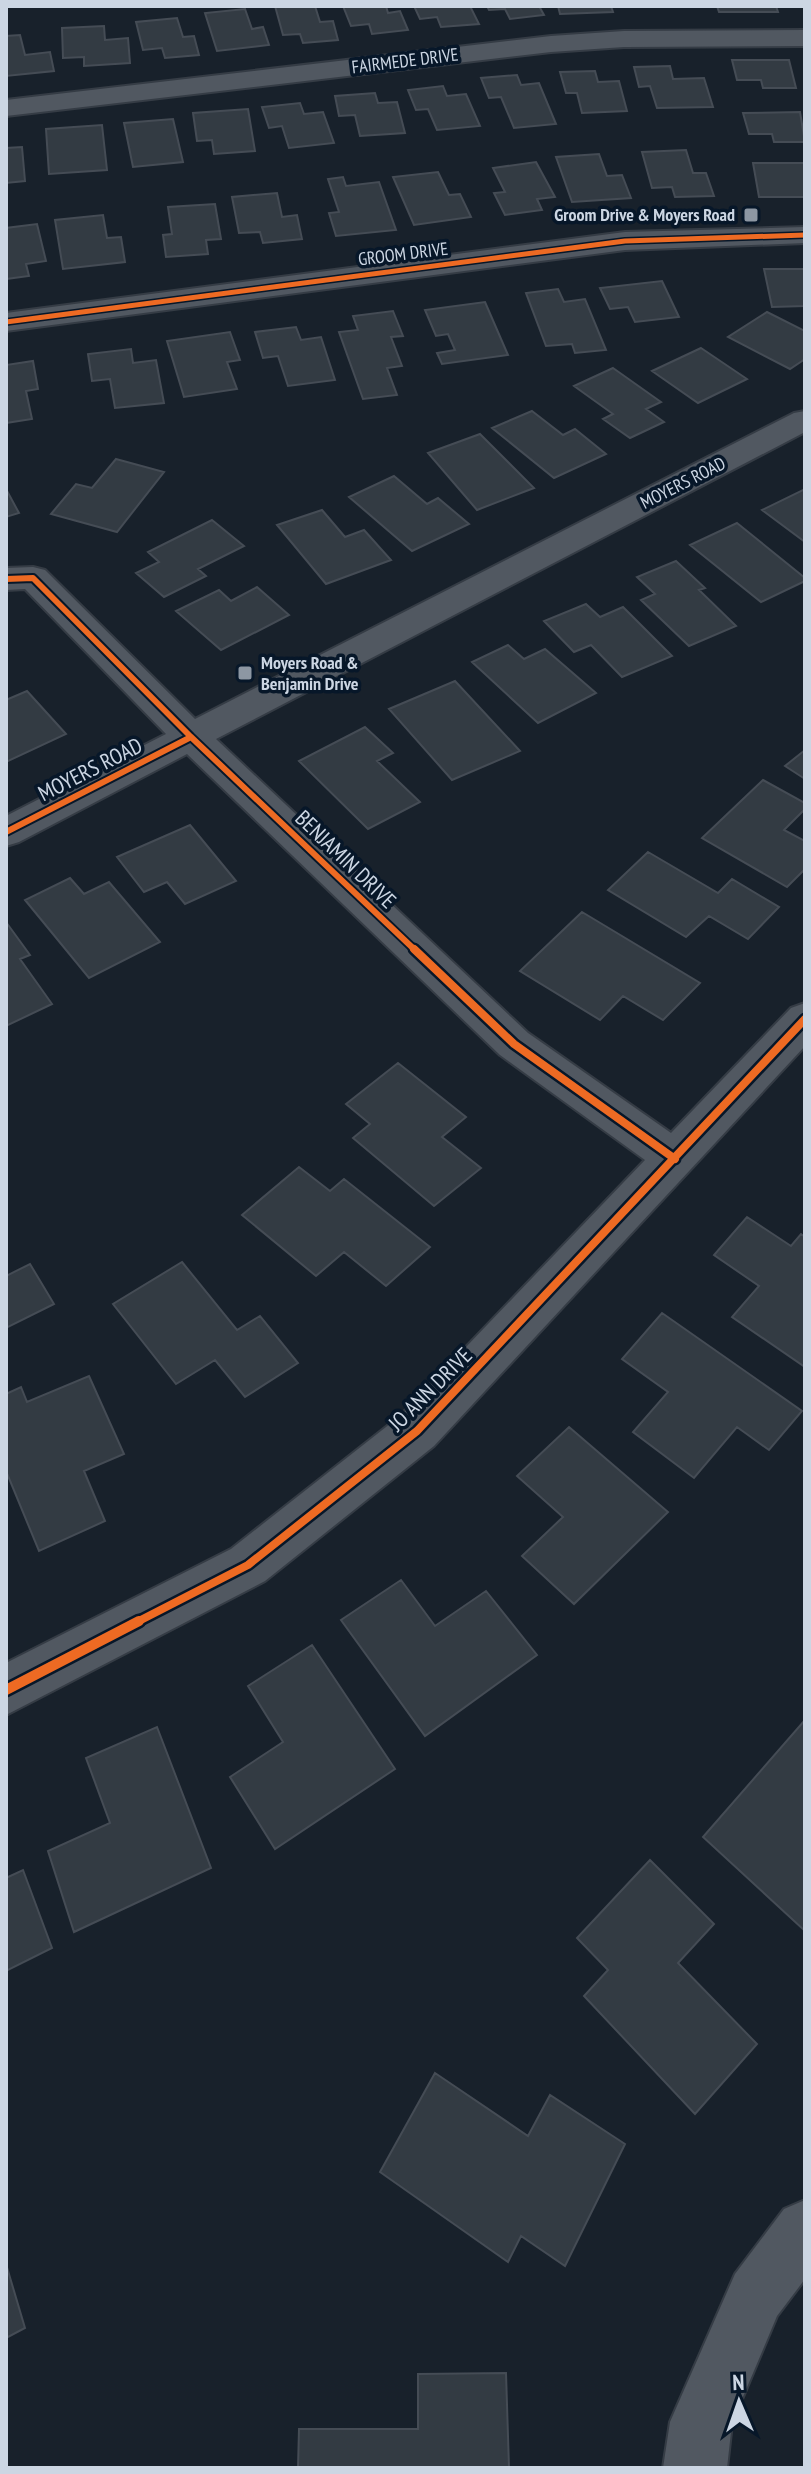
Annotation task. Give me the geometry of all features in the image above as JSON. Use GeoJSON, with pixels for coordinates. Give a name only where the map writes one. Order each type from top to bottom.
{"type":"FeatureCollection","features":[{"type":"Feature","properties":{"kind":"street","name":"FAIRMEDE DRIVE"},"geometry":{"type":"LineString","coordinates":[[6,108],[551,44],[624,39],[805,38]]}},
{"type":"Feature","properties":{"kind":"street","name":"GROOM DRIVE"},"geometry":{"type":"LineString","coordinates":[[6,322],[625,241],[805,235]]}},
{"type":"Feature","properties":{"kind":"street","name":"MOYERS ROAD"},"geometry":{"type":"LineString","coordinates":[[6,832],[805,420]]}},
{"type":"Feature","properties":{"kind":"street","name":"BENJAMIN DRIVE"},"geometry":{"type":"LineString","coordinates":[[6,579],[33,578],[191,737],[514,1044],[675,1159]]}},
{"type":"Feature","properties":{"kind":"street","name":"JO ANN DRIVE"},"geometry":{"type":"LineString","coordinates":[[6,1690],[248,1565],[417,1431],[805,1019]]}},
{"type":"Feature","properties":{"kind":"street"},"geometry":{"type":"LineString","coordinates":[[695,2468],[701,2422],[756,2295],[805,2230]]}},
{"type":"Feature","properties":{"kind":"building"},"geometry":{"type":"Polygon","coordinates":[[[275,6],[315,6],[320,22],[333,21],[338,40],[303,43],[300,34],[283,35],[275,6]]]}},
{"type":"Feature","properties":{"kind":"building"},"geometry":{"type":"Polygon","coordinates":[[[343,6],[386,6],[388,13],[400,11],[408,30],[372,34],[369,24],[351,26],[343,6]]]}},
{"type":"Feature","properties":{"kind":"building"},"geometry":{"type":"Polygon","coordinates":[[[414,6],[470,6],[479,24],[441,27],[437,17],[420,19],[414,6]]]}},
{"type":"Feature","properties":{"kind":"building"},"geometry":{"type":"Polygon","coordinates":[[[487,6],[539,6],[544,15],[510,19],[505,9],[489,10],[487,6]]]}},
{"type":"Feature","properties":{"kind":"building"},"geometry":{"type":"Polygon","coordinates":[[[558,6],[611,6],[613,12],[560,14],[558,6]]]}},
{"type":"Feature","properties":{"kind":"building"},"geometry":{"type":"Polygon","coordinates":[[[717,6],[776,6],[778,12],[719,12],[717,6]]]}},
{"type":"Feature","properties":{"kind":"building"},"geometry":{"type":"Polygon","coordinates":[[[245,9],[252,29],[263,27],[269,45],[217,51],[205,13],[245,9]]]}},
{"type":"Feature","properties":{"kind":"building"},"geometry":{"type":"Polygon","coordinates":[[[177,18],[183,37],[194,36],[199,55],[165,58],[162,48],[143,50],[136,22],[177,18]]]}},
{"type":"Feature","properties":{"kind":"building"},"geometry":{"type":"Polygon","coordinates":[[[104,26],[105,40],[128,38],[130,63],[84,66],[84,57],[63,58],[62,28],[104,26]]]}},
{"type":"Feature","properties":{"kind":"building"},"geometry":{"type":"Polygon","coordinates":[[[20,35],[25,55],[50,52],[54,71],[6,76],[6,36],[20,35]]]}},
{"type":"Feature","properties":{"kind":"building"},"geometry":{"type":"Polygon","coordinates":[[[732,60],[789,60],[796,88],[763,88],[761,80],[737,80],[732,60]]]}},
{"type":"Feature","properties":{"kind":"building"},"geometry":{"type":"Polygon","coordinates":[[[670,66],[673,79],[704,78],[713,107],[657,108],[650,86],[639,87],[634,67],[670,66]]]}},
{"type":"Feature","properties":{"kind":"building"},"geometry":{"type":"Polygon","coordinates":[[[595,71],[598,82],[619,81],[627,111],[582,113],[577,93],[566,93],[560,72],[595,71]]]}},
{"type":"Feature","properties":{"kind":"building"},"geometry":{"type":"Polygon","coordinates":[[[517,75],[521,85],[539,83],[556,124],[514,128],[501,97],[489,98],[481,78],[517,75]]]}},
{"type":"Feature","properties":{"kind":"building"},"geometry":{"type":"Polygon","coordinates":[[[443,86],[447,96],[466,94],[480,126],[437,130],[428,109],[416,110],[408,90],[443,86]]]}},
{"type":"Feature","properties":{"kind":"building"},"geometry":{"type":"Polygon","coordinates":[[[375,93],[378,103],[397,102],[405,133],[360,136],[355,115],[339,116],[335,96],[375,93]]]}},
{"type":"Feature","properties":{"kind":"building"},"geometry":{"type":"Polygon","coordinates":[[[300,103],[304,114],[323,112],[334,143],[289,148],[282,126],[269,128],[262,107],[300,103]]]}},
{"type":"Feature","properties":{"kind":"building"},"geometry":{"type":"Polygon","coordinates":[[[248,109],[255,151],[214,154],[212,140],[197,141],[193,113],[248,109]]]}},
{"type":"Feature","properties":{"kind":"building"},"geometry":{"type":"Polygon","coordinates":[[[800,112],[805,142],[774,142],[772,134],[749,134],[743,113],[800,112]]]}},
{"type":"Feature","properties":{"kind":"building"},"geometry":{"type":"Polygon","coordinates":[[[173,119],[183,162],[133,167],[124,123],[173,119]]]}},
{"type":"Feature","properties":{"kind":"building"},"geometry":{"type":"Polygon","coordinates":[[[102,125],[107,170],[49,174],[46,129],[102,125]]]}},
{"type":"Feature","properties":{"kind":"building"},"geometry":{"type":"Polygon","coordinates":[[[22,147],[25,181],[6,183],[6,148],[22,147]]]}},
{"type":"Feature","properties":{"kind":"building"},"geometry":{"type":"Polygon","coordinates":[[[686,150],[693,173],[706,173],[714,196],[675,197],[672,187],[652,188],[642,152],[686,150]]]}},
{"type":"Feature","properties":{"kind":"building"},"geometry":{"type":"Polygon","coordinates":[[[599,154],[607,176],[622,175],[631,198],[572,202],[556,157],[599,154]]]}},
{"type":"Feature","properties":{"kind":"building"},"geometry":{"type":"Polygon","coordinates":[[[536,162],[555,197],[537,199],[542,210],[505,215],[494,193],[505,192],[493,168],[536,162]]]}},
{"type":"Feature","properties":{"kind":"building"},"geometry":{"type":"Polygon","coordinates":[[[753,163],[805,163],[805,197],[759,197],[753,163]]]}},
{"type":"Feature","properties":{"kind":"building"},"geometry":{"type":"Polygon","coordinates":[[[438,172],[449,195],[460,194],[471,217],[414,225],[393,177],[438,172]]]}},
{"type":"Feature","properties":{"kind":"building"},"geometry":{"type":"Polygon","coordinates":[[[343,177],[346,186],[379,182],[396,230],[336,236],[329,213],[339,212],[328,179],[343,177]]]}},
{"type":"Feature","properties":{"kind":"building"},"geometry":{"type":"Polygon","coordinates":[[[277,193],[282,217],[297,215],[302,239],[263,243],[260,232],[239,233],[232,197],[277,193]]]}},
{"type":"Feature","properties":{"kind":"building"},"geometry":{"type":"Polygon","coordinates":[[[215,204],[221,239],[206,240],[208,254],[166,257],[163,235],[172,234],[168,207],[215,204]]]}},
{"type":"Feature","properties":{"kind":"building"},"geometry":{"type":"Polygon","coordinates":[[[103,215],[107,238],[121,237],[125,262],[63,269],[55,220],[103,215]]]}},
{"type":"Feature","properties":{"kind":"building"},"geometry":{"type":"Polygon","coordinates":[[[37,224],[46,261],[26,264],[29,276],[6,279],[6,228],[37,224]]]}},
{"type":"Feature","properties":{"kind":"building"},"geometry":{"type":"Polygon","coordinates":[[[764,269],[805,269],[805,306],[772,307],[764,269]]]}},
{"type":"Feature","properties":{"kind":"building"},"geometry":{"type":"Polygon","coordinates":[[[662,281],[679,317],[635,322],[628,307],[610,309],[600,288],[662,281]]]}},
{"type":"Feature","properties":{"kind":"building"},"geometry":{"type":"Polygon","coordinates":[[[558,289],[564,302],[585,299],[606,350],[575,353],[572,344],[546,346],[526,293],[558,289]]]}},
{"type":"Feature","properties":{"kind":"building"},"geometry":{"type":"Polygon","coordinates":[[[485,302],[508,355],[442,364],[437,353],[455,350],[448,334],[436,336],[425,310],[485,302]]]}},
{"type":"Feature","properties":{"kind":"building"},"geometry":{"type":"Polygon","coordinates":[[[393,311],[403,336],[391,337],[402,366],[387,368],[397,395],[363,399],[339,332],[358,330],[353,316],[393,311]]]}},
{"type":"Feature","properties":{"kind":"building"},"geometry":{"type":"Polygon","coordinates":[[[767,312],[805,331],[805,359],[790,369],[728,337],[767,312]]]}},
{"type":"Feature","properties":{"kind":"building"},"geometry":{"type":"Polygon","coordinates":[[[296,327],[301,340],[321,337],[335,380],[288,386],[278,356],[263,358],[255,332],[296,327]]]}},
{"type":"Feature","properties":{"kind":"building"},"geometry":{"type":"Polygon","coordinates":[[[230,332],[240,360],[227,362],[237,389],[184,397],[167,341],[230,332]]]}},
{"type":"Feature","properties":{"kind":"building"},"geometry":{"type":"Polygon","coordinates":[[[701,348],[747,379],[698,403],[652,371],[701,348]]]}},
{"type":"Feature","properties":{"kind":"building"},"geometry":{"type":"Polygon","coordinates":[[[131,349],[133,363],[156,360],[164,403],[115,408],[110,379],[92,381],[88,354],[131,349]]]}},
{"type":"Feature","properties":{"kind":"building"},"geometry":{"type":"Polygon","coordinates":[[[33,361],[38,389],[26,391],[32,419],[6,423],[6,365],[33,361]]]}},
{"type":"Feature","properties":{"kind":"building"},"geometry":{"type":"Polygon","coordinates":[[[613,368],[661,402],[646,409],[664,422],[630,438],[603,419],[613,414],[574,386],[613,368]]]}},
{"type":"Feature","properties":{"kind":"building"},"geometry":{"type":"Polygon","coordinates":[[[532,411],[563,435],[575,429],[606,454],[554,478],[492,428],[532,411]]]}},
{"type":"Feature","properties":{"kind":"building"},"geometry":{"type":"Polygon","coordinates":[[[480,434],[534,488],[477,510],[428,453],[480,434]]]}},
{"type":"Feature","properties":{"kind":"building"},"geometry":{"type":"Polygon","coordinates":[[[116,459],[164,472],[117,532],[51,514],[76,484],[92,488],[116,459]]]}},
{"type":"Feature","properties":{"kind":"building"},"geometry":{"type":"Polygon","coordinates":[[[394,476],[427,504],[438,498],[469,524],[412,551],[349,497],[394,476]]]}},
{"type":"Feature","properties":{"kind":"building"},"geometry":{"type":"Polygon","coordinates":[[[6,489],[19,513],[6,517],[6,489]]]}},
{"type":"Feature","properties":{"kind":"building"},"geometry":{"type":"Polygon","coordinates":[[[805,489],[805,542],[762,510],[805,489]]]}},
{"type":"Feature","properties":{"kind":"building"},"geometry":{"type":"Polygon","coordinates":[[[322,510],[345,537],[364,530],[391,560],[326,584],[277,525],[322,510]]]}},
{"type":"Feature","properties":{"kind":"building"},"geometry":{"type":"Polygon","coordinates":[[[212,520],[244,546],[198,569],[206,576],[164,597],[136,573],[159,562],[148,552],[212,520]]]}},
{"type":"Feature","properties":{"kind":"building"},"geometry":{"type":"Polygon","coordinates":[[[737,523],[805,581],[761,602],[690,545],[737,523]]]}},
{"type":"Feature","properties":{"kind":"building"},"geometry":{"type":"Polygon","coordinates":[[[676,561],[705,588],[699,590],[736,626],[689,646],[641,600],[655,594],[637,577],[676,561]]]}},
{"type":"Feature","properties":{"kind":"building"},"geometry":{"type":"Polygon","coordinates":[[[257,587],[289,615],[221,650],[176,611],[219,590],[231,601],[257,587]]]}},
{"type":"Feature","properties":{"kind":"building"},"geometry":{"type":"Polygon","coordinates":[[[586,604],[600,617],[623,607],[672,656],[622,677],[591,645],[574,652],[544,621],[586,604]]]}},
{"type":"Feature","properties":{"kind":"building"},"geometry":{"type":"Polygon","coordinates":[[[508,645],[524,659],[545,649],[596,693],[538,723],[472,662],[508,645]]]}},
{"type":"Feature","properties":{"kind":"building"},"geometry":{"type":"Polygon","coordinates":[[[455,681],[520,751],[452,780],[389,709],[455,681]]]}},
{"type":"Feature","properties":{"kind":"building"},"geometry":{"type":"Polygon","coordinates":[[[27,691],[66,734],[6,762],[6,700],[27,691]]]}},
{"type":"Feature","properties":{"kind":"building"},"geometry":{"type":"Polygon","coordinates":[[[365,727],[393,753],[377,761],[420,802],[368,829],[299,761],[365,727]]]}},
{"type":"Feature","properties":{"kind":"building"},"geometry":{"type":"Polygon","coordinates":[[[805,750],[805,779],[785,766],[805,750]]]}},
{"type":"Feature","properties":{"kind":"building"},"geometry":{"type":"Polygon","coordinates":[[[763,780],[805,803],[805,809],[784,830],[805,841],[805,869],[787,887],[702,838],[763,780]]]}},
{"type":"Feature","properties":{"kind":"building"},"geometry":{"type":"Polygon","coordinates":[[[190,825],[236,881],[185,904],[167,882],[144,892],[117,857],[190,825]]]}},
{"type":"Feature","properties":{"kind":"building"},"geometry":{"type":"Polygon","coordinates":[[[648,852],[718,893],[732,879],[779,907],[748,939],[709,916],[686,937],[608,890],[648,852]]]}},
{"type":"Feature","properties":{"kind":"building"},"geometry":{"type":"Polygon","coordinates":[[[70,878],[84,894],[109,882],[160,942],[89,978],[25,900],[70,878]]]}},
{"type":"Feature","properties":{"kind":"building"},"geometry":{"type":"Polygon","coordinates":[[[582,912],[700,983],[663,1020],[623,996],[600,1020],[520,971],[582,912]]]}},
{"type":"Feature","properties":{"kind":"building"},"geometry":{"type":"Polygon","coordinates":[[[6,922],[30,955],[20,959],[52,1004],[6,1026],[6,922]]]}},
{"type":"Feature","properties":{"kind":"building"},"geometry":{"type":"Polygon","coordinates":[[[398,1063],[466,1117],[442,1137],[481,1168],[434,1206],[353,1138],[370,1124],[346,1104],[398,1063]]]}},
{"type":"Feature","properties":{"kind":"building"},"geometry":{"type":"Polygon","coordinates":[[[299,1167],[330,1191],[344,1179],[430,1247],[386,1286],[344,1252],[316,1276],[242,1215],[299,1167]]]}},
{"type":"Feature","properties":{"kind":"building"},"geometry":{"type":"Polygon","coordinates":[[[747,1217],[791,1246],[801,1234],[805,1237],[805,1367],[732,1317],[759,1286],[714,1255],[747,1217]]]}},
{"type":"Feature","properties":{"kind":"building"},"geometry":{"type":"Polygon","coordinates":[[[182,1262],[237,1330],[260,1316],[298,1363],[245,1397],[215,1360],[176,1384],[113,1304],[182,1262]]]}},
{"type":"Feature","properties":{"kind":"building"},"geometry":{"type":"Polygon","coordinates":[[[30,1264],[54,1304],[6,1328],[6,1276],[30,1264]]]}},
{"type":"Feature","properties":{"kind":"building"},"geometry":{"type":"Polygon","coordinates":[[[662,1313],[802,1411],[769,1450],[737,1427],[694,1478],[633,1432],[668,1392],[622,1359],[662,1313]]]}},
{"type":"Feature","properties":{"kind":"building"},"geometry":{"type":"Polygon","coordinates":[[[89,1376],[124,1454],[84,1471],[105,1521],[39,1551],[6,1471],[6,1394],[21,1387],[27,1402],[89,1376]]]}},
{"type":"Feature","properties":{"kind":"building"},"geometry":{"type":"Polygon","coordinates":[[[569,1427],[668,1512],[574,1604],[522,1556],[563,1517],[517,1476],[569,1427]]]}},
{"type":"Feature","properties":{"kind":"building"},"geometry":{"type":"Polygon","coordinates":[[[401,1580],[435,1626],[486,1591],[537,1655],[425,1736],[341,1620],[401,1580]]]}},
{"type":"Feature","properties":{"kind":"building"},"geometry":{"type":"Polygon","coordinates":[[[312,1645],[395,1769],[275,1849],[230,1777],[283,1742],[248,1686],[312,1645]]]}},
{"type":"Feature","properties":{"kind":"building"},"geometry":{"type":"Polygon","coordinates":[[[805,1720],[805,1931],[703,1837],[805,1720]]]}},
{"type":"Feature","properties":{"kind":"building"},"geometry":{"type":"Polygon","coordinates":[[[157,1727],[211,1868],[74,1932],[48,1851],[110,1823],[86,1758],[157,1727]]]}},
{"type":"Feature","properties":{"kind":"building"},"geometry":{"type":"Polygon","coordinates":[[[650,1860],[714,1924],[678,1963],[757,2044],[695,2114],[584,1996],[608,1970],[577,1938],[650,1860]]]}},
{"type":"Feature","properties":{"kind":"building"},"geometry":{"type":"Polygon","coordinates":[[[23,1870],[52,1948],[6,1971],[6,1878],[23,1870]]]}},
{"type":"Feature","properties":{"kind":"building"},"geometry":{"type":"Polygon","coordinates":[[[435,2073],[528,2136],[550,2095],[625,2144],[565,2266],[521,2236],[508,2262],[380,2172],[435,2073]]]}},
{"type":"Feature","properties":{"kind":"building"},"geometry":{"type":"Polygon","coordinates":[[[6,2264],[25,2328],[6,2338],[6,2264]]]}},
{"type":"Feature","properties":{"kind":"building"},"geometry":{"type":"Polygon","coordinates":[[[506,2373],[509,2468],[298,2468],[299,2429],[418,2429],[418,2374],[506,2373]]]}},
{"type":"Feature","properties":{"kind":"cycle path"},"geometry":{"type":"LineString","coordinates":[[6,322],[625,241],[805,235]]}},
{"type":"Feature","properties":{"kind":"cycle path"},"geometry":{"type":"LineString","coordinates":[[6,579],[33,578],[191,737],[514,1044],[675,1159]]}},
{"type":"Feature","properties":{"kind":"cycle path"},"geometry":{"type":"LineString","coordinates":[[6,832],[191,737]]}},
{"type":"Feature","properties":{"kind":"cycle path"},"geometry":{"type":"LineString","coordinates":[[6,1690],[248,1565],[417,1431],[805,1019]]}},
{"type":"Feature","properties":{"kind":"place","name":"Groom Drive & Moyers Road"},"geometry":{"type":"Point","coordinates":[751,215]}},
{"type":"Feature","properties":{"kind":"place","name":"Moyers Road & Benjamin Drive"},"geometry":{"type":"Point","coordinates":[245,673]}}]}
